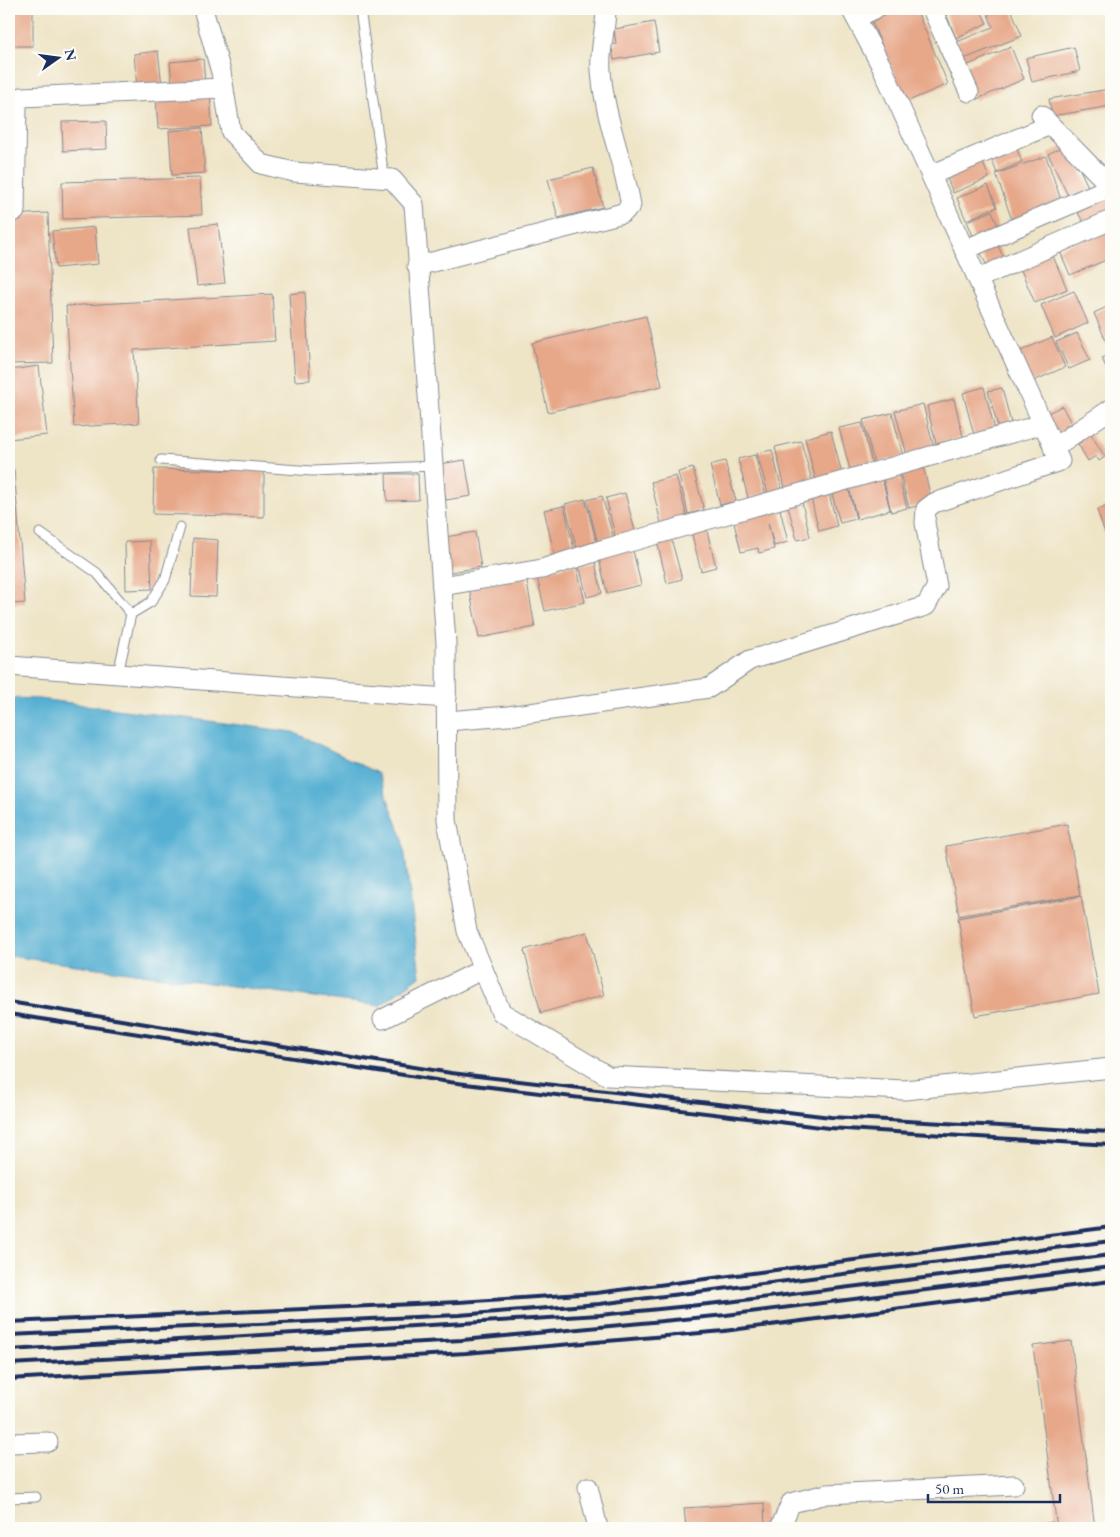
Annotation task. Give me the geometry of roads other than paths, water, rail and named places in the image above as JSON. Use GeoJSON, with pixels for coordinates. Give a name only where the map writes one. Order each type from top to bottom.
{"type":"FeatureCollection","features":[{"type":"Feature","properties":{"kind":"street"},"geometry":{"type":"LineString","coordinates":[[203,9],[224,88],[231,132],[260,164],[294,172],[392,179],[414,204],[417,266],[446,643],[447,820],[466,931],[501,1012],[608,1076],[905,1090],[1111,1068]]}},
{"type":"Feature","properties":{"kind":"street"},"geometry":{"type":"LineString","coordinates":[[417,266],[623,212],[631,205],[627,182],[614,143],[600,70],[606,9]]}},
{"type":"Feature","properties":{"kind":"street"},"geometry":{"type":"LineString","coordinates":[[447,721],[508,716],[709,688],[750,660],[926,606],[937,586],[925,524],[926,509],[934,503],[1060,461],[979,278],[964,250],[882,67],[853,13],[875,9]]}},
{"type":"Feature","properties":{"kind":"street"},"geometry":{"type":"LineString","coordinates":[[932,9],[969,92]]}},
{"type":"Feature","properties":{"kind":"street"},"geometry":{"type":"LineString","coordinates":[[9,213],[15,210],[18,99],[22,97],[224,88]]}},
{"type":"Feature","properties":{"kind":"street"},"geometry":{"type":"LineString","coordinates":[[931,175],[1046,120],[1111,187],[964,250]]}},
{"type":"Feature","properties":{"kind":"street"},"geometry":{"type":"LineString","coordinates":[[979,278],[1111,220]]}},
{"type":"Feature","properties":{"kind":"street"},"geometry":{"type":"LineString","coordinates":[[1053,448],[1111,409]]}},
{"type":"Feature","properties":{"kind":"street"},"geometry":{"type":"LineString","coordinates":[[442,586],[542,569],[598,551],[1043,424]]}},
{"type":"Feature","properties":{"kind":"street"},"geometry":{"type":"LineString","coordinates":[[9,666],[447,698]]}},
{"type":"Feature","properties":{"kind":"street"},"geometry":{"type":"LineString","coordinates":[[383,1019],[483,969]]}},
{"type":"Feature","properties":{"kind":"street"},"geometry":{"type":"LineString","coordinates":[[9,1443],[48,1442]]}},
{"type":"Feature","properties":{"kind":"street"},"geometry":{"type":"LineString","coordinates":[[780,1528],[792,1502],[827,1494],[1014,1485]]}},
{"type":"Feature","properties":{"kind":"street"},"geometry":{"type":"LineString","coordinates":[[588,1487],[598,1528]]}},
{"type":"Feature","properties":{"kind":"lane"},"geometry":{"type":"LineString","coordinates":[[360,9],[384,178]]}},
{"type":"Feature","properties":{"kind":"lane"},"geometry":{"type":"LineString","coordinates":[[161,460],[312,471],[433,466]]}},
{"type":"Feature","properties":{"kind":"lane"},"geometry":{"type":"LineString","coordinates":[[118,674],[131,614],[151,602],[165,580],[180,527]]}},
{"type":"Feature","properties":{"kind":"lane"},"geometry":{"type":"LineString","coordinates":[[40,533],[96,573],[131,614]]}},
{"type":"Feature","properties":{"kind":"lane"},"geometry":{"type":"LineString","coordinates":[[9,1498],[36,1497]]}},
{"type":"Feature","properties":{"kind":"water"},"geometry":{"type":"Polygon","coordinates":[[[9,698],[39,699],[293,732],[378,773],[403,839],[420,976],[380,1006],[9,956],[9,698]]]}},
{"type":"Feature","properties":{"kind":"railway"},"geometry":{"type":"LineString","coordinates":[[9,1002],[451,1073],[831,1117],[1111,1132]]}},
{"type":"Feature","properties":{"kind":"railway"},"geometry":{"type":"LineString","coordinates":[[9,1014],[449,1082],[829,1128],[1111,1145]]}},
{"type":"Feature","properties":{"kind":"railway"},"geometry":{"type":"LineString","coordinates":[[9,1322],[459,1302],[596,1293],[1111,1227]]}},
{"type":"Feature","properties":{"kind":"railway"},"geometry":{"type":"LineString","coordinates":[[9,1335],[459,1315],[599,1304],[1111,1241]]}},
{"type":"Feature","properties":{"kind":"railway"},"geometry":{"type":"LineString","coordinates":[[9,1350],[600,1315],[728,1302],[1111,1255]]}},
{"type":"Feature","properties":{"kind":"railway"},"geometry":{"type":"LineString","coordinates":[[9,1364],[462,1340],[726,1315],[1111,1267]]}},
{"type":"Feature","properties":{"kind":"railway"},"geometry":{"type":"LineString","coordinates":[[9,1379],[466,1353],[724,1331],[1111,1281]]}}]}
